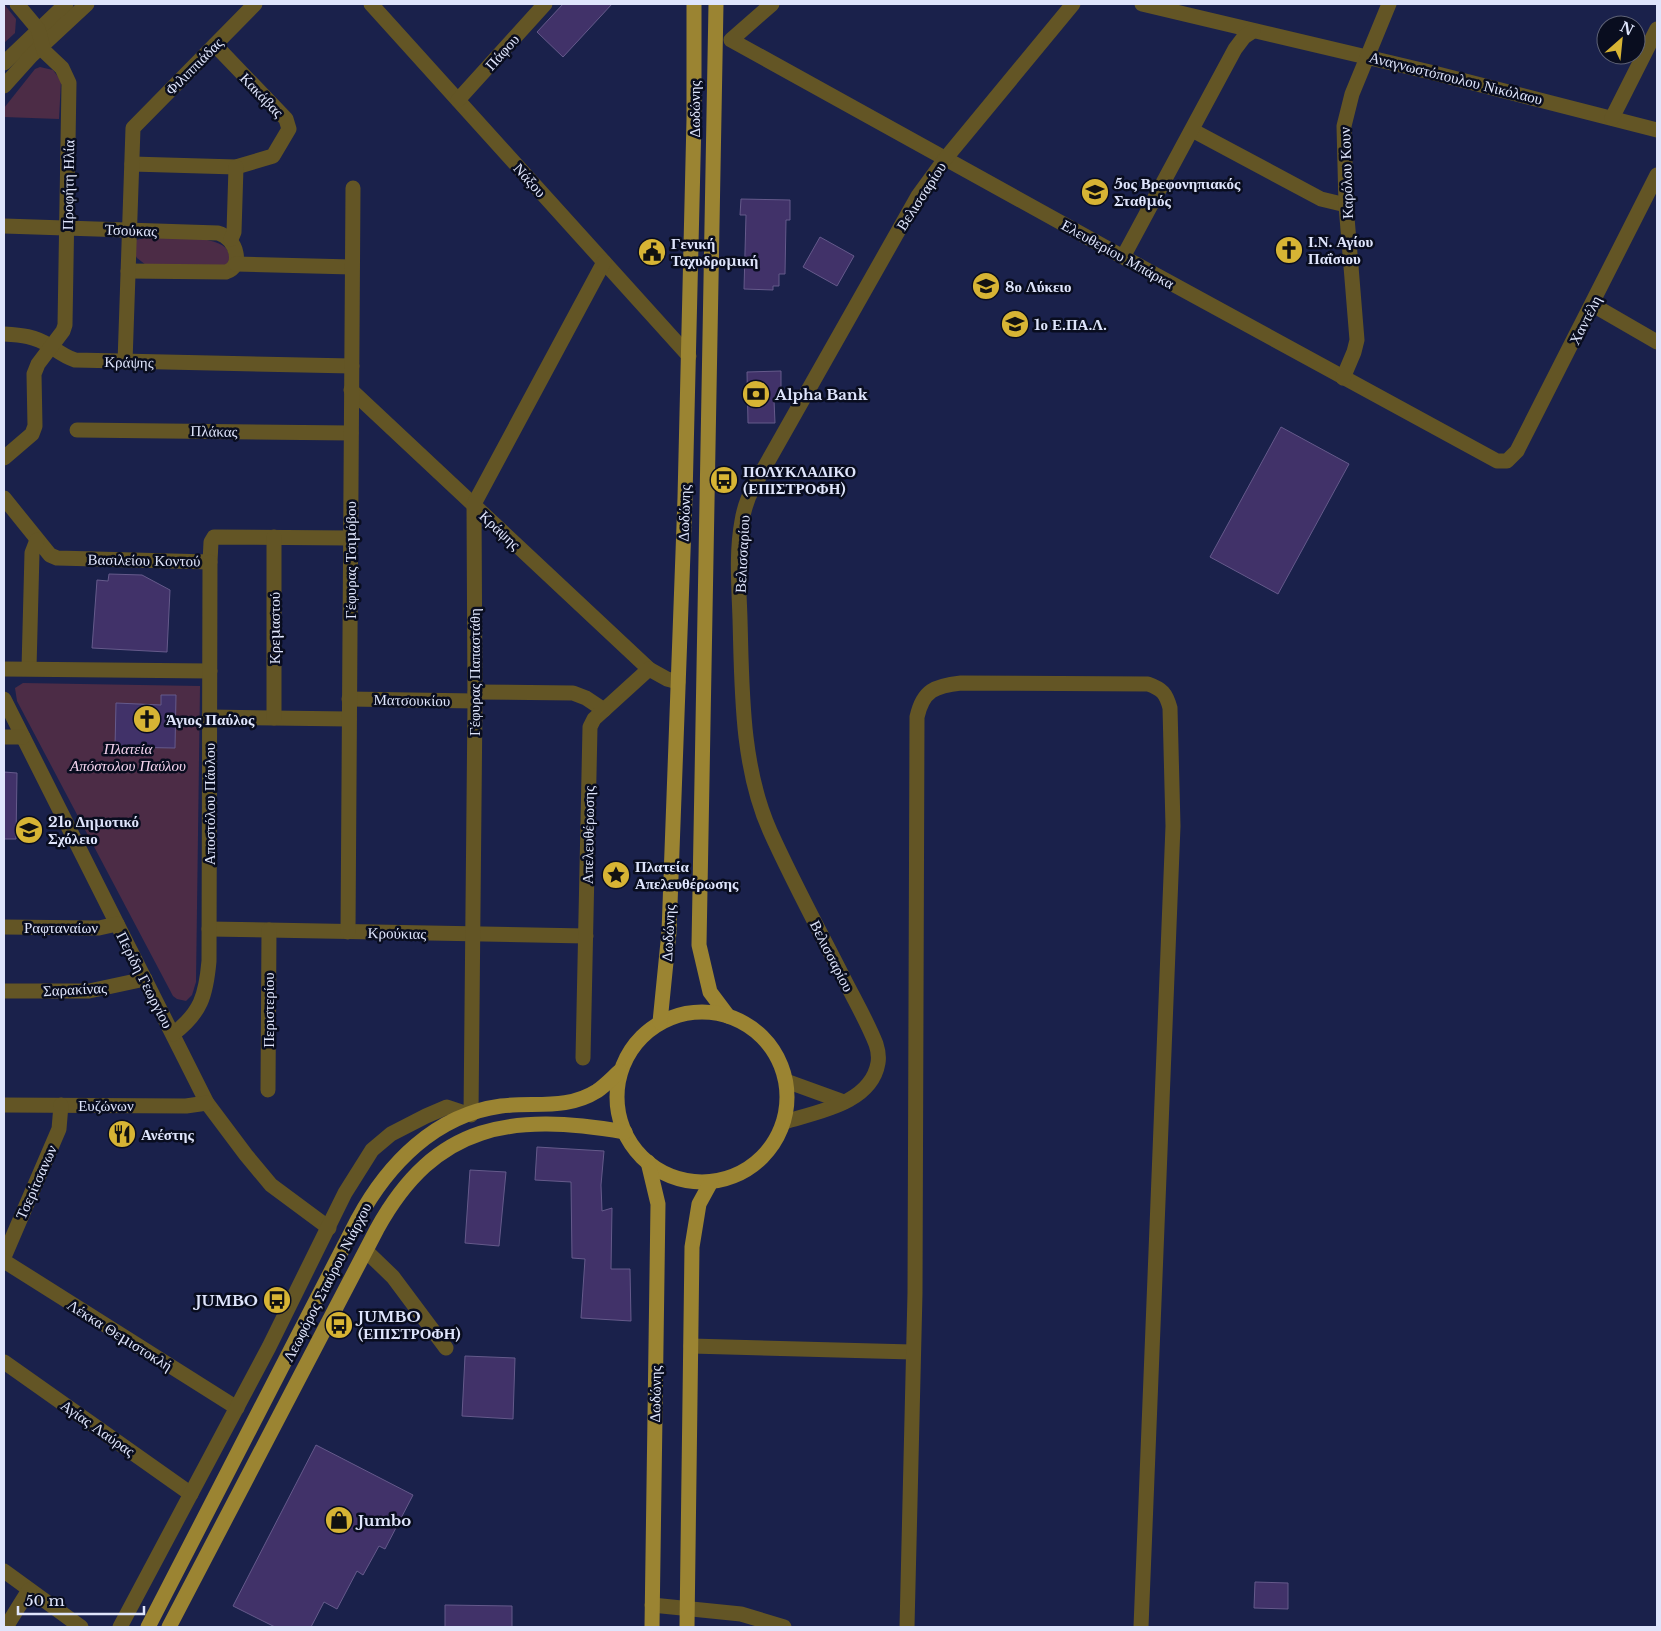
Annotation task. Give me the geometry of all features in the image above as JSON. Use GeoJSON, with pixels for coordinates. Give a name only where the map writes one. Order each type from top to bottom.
{"type":"FeatureCollection","features":[{"type":"Feature","properties":{"kind":"main road","name":"Δωδώνης"},"geometry":{"type":"LineString","coordinates":[[660,1022],[669,932],[689,356],[694,4]]}},
{"type":"Feature","properties":{"kind":"main road","name":"Δωδώνης"},"geometry":{"type":"LineString","coordinates":[[716,4],[699,946],[710,992],[728,1016]]}},
{"type":"Feature","properties":{"kind":"main road","name":"Δωδώνης"},"geometry":{"type":"LineString","coordinates":[[695,1012],[728,1016],[744,1022],[769,1044],[778,1058],[786,1081],[787,1106],[784,1122],[768,1151],[756,1163],[742,1172],[711,1182],[678,1178],[662,1172],[648,1162],[636,1151],[625,1132],[617,1104],[620,1071],[636,1042],[660,1022],[678,1014],[695,1012]]}},
{"type":"Feature","properties":{"kind":"main road","name":"Λεωφόρος Σταύρου Νιάρχου"},"geometry":{"type":"LineString","coordinates":[[148,1627],[371,1196],[385,1176],[405,1154],[446,1125],[471,1115],[503,1106],[570,1103],[598,1091],[620,1071]]}},
{"type":"Feature","properties":{"kind":"main road","name":"Λεωφόρος Σταύρου Νιάρχου"},"geometry":{"type":"LineString","coordinates":[[170,1627],[389,1206],[406,1183],[428,1161],[460,1142],[498,1128],[578,1124],[625,1132]]}},
{"type":"Feature","properties":{"kind":"main road","name":"Δωδώνης"},"geometry":{"type":"LineString","coordinates":[[648,1162],[658,1204],[652,1627]]}},
{"type":"Feature","properties":{"kind":"main road"},"geometry":{"type":"LineString","coordinates":[[687,1627],[692,1247],[695,1216],[711,1182]]}},
{"type":"Feature","properties":{"kind":"street"},"geometry":{"type":"LineString","coordinates":[[17,4],[38,29],[42,47]]}},
{"type":"Feature","properties":{"kind":"street"},"geometry":{"type":"LineString","coordinates":[[5,61],[66,4]]}},
{"type":"Feature","properties":{"kind":"street"},"geometry":{"type":"LineString","coordinates":[[4,86],[87,4]]}},
{"type":"Feature","properties":{"kind":"street","name":"Φιλιππιάδας"},"geometry":{"type":"LineString","coordinates":[[132,164],[133,128],[255,4]]}},
{"type":"Feature","properties":{"kind":"street","name":"Νάξου"},"geometry":{"type":"LineString","coordinates":[[372,4],[689,356]]}},
{"type":"Feature","properties":{"kind":"street","name":"Πάφου"},"geometry":{"type":"LineString","coordinates":[[458,100],[545,4]]}},
{"type":"Feature","properties":{"kind":"street"},"geometry":{"type":"LineString","coordinates":[[714,49],[731,40],[772,4]]}},
{"type":"Feature","properties":{"kind":"street","name":"Βελισσαρίου"},"geometry":{"type":"LineString","coordinates":[[784,1122],[844,1102],[856,1095],[870,1080],[878,1064],[878,1055],[877,1046],[770,830],[754,781],[746,732],[741,654],[740,533],[744,511],[754,486],[913,204],[945,159],[1074,4]]}},
{"type":"Feature","properties":{"kind":"street","name":"Αναγνωστόπουλου Νικόλαου"},"geometry":{"type":"LineString","coordinates":[[1142,4],[1368,57],[1657,130]]}},
{"type":"Feature","properties":{"kind":"street","name":"Καρόλου Κουν"},"geometry":{"type":"LineString","coordinates":[[1343,378],[1357,340],[1343,154],[1345,118],[1352,94],[1389,4]]}},
{"type":"Feature","properties":{"kind":"street","name":"Ελευθερίου Μπάρκα"},"geometry":{"type":"LineString","coordinates":[[715,28],[731,40],[1123,258],[1494,460],[1507,461]]}},
{"type":"Feature","properties":{"kind":"street"},"geometry":{"type":"LineString","coordinates":[[1612,118],[1657,29]]}},
{"type":"Feature","properties":{"kind":"street"},"geometry":{"type":"LineString","coordinates":[[1123,258],[1235,49],[1244,37],[1254,31]]}},
{"type":"Feature","properties":{"kind":"street","name":"Κακάβας"},"geometry":{"type":"LineString","coordinates":[[132,164],[236,167],[273,156],[289,129],[286,120],[214,45]]}},
{"type":"Feature","properties":{"kind":"street","name":"Προφήτη Ηλία"},"geometry":{"type":"LineString","coordinates":[[4,458],[32,434],[35,426],[34,374],[38,364],[65,325],[69,83],[62,68],[46,54],[42,47]]}},
{"type":"Feature","properties":{"kind":"street"},"geometry":{"type":"LineString","coordinates":[[1192,130],[1321,199],[1346,205]]}},
{"type":"Feature","properties":{"kind":"street"},"geometry":{"type":"LineString","coordinates":[[124,362],[132,164]]}},
{"type":"Feature","properties":{"kind":"street"},"geometry":{"type":"LineString","coordinates":[[128,271],[218,273],[230,271],[236,264],[235,246],[231,239],[234,232],[236,167]]}},
{"type":"Feature","properties":{"kind":"street","name":"Χαντέλη"},"geometry":{"type":"LineString","coordinates":[[1507,461],[1517,451],[1657,175]]}},
{"type":"Feature","properties":{"kind":"street","name":"Γέφυρας Τσιμόβου"},"geometry":{"type":"LineString","coordinates":[[348,932],[352,188]]}},
{"type":"Feature","properties":{"kind":"street","name":"Τσούκας"},"geometry":{"type":"LineString","coordinates":[[4,226],[218,233],[231,239]]}},
{"type":"Feature","properties":{"kind":"street","name":"Γέφυρας Παπαστάθη"},"geometry":{"type":"LineString","coordinates":[[471,1115],[475,696],[474,504],[604,262]]}},
{"type":"Feature","properties":{"kind":"street"},"geometry":{"type":"LineString","coordinates":[[236,264],[352,267]]}},
{"type":"Feature","properties":{"kind":"street"},"geometry":{"type":"LineString","coordinates":[[1592,305],[1657,342]]}},
{"type":"Feature","properties":{"kind":"street","name":"Κράψης"},"geometry":{"type":"LineString","coordinates":[[4,334],[29,336],[66,357],[75,360],[352,366]]}},
{"type":"Feature","properties":{"kind":"street","name":"Κράψης"},"geometry":{"type":"LineString","coordinates":[[351,390],[649,669]]}},
{"type":"Feature","properties":{"kind":"street","name":"Πλάκας"},"geometry":{"type":"LineString","coordinates":[[78,430],[351,433]]}},
{"type":"Feature","properties":{"kind":"street","name":"Βασιλείου Κοντού"},"geometry":{"type":"LineString","coordinates":[[4,498],[53,558],[210,562],[211,542],[214,537],[350,538]]}},
{"type":"Feature","properties":{"kind":"street","name":"Κρεμαστού"},"geometry":{"type":"LineString","coordinates":[[274,537],[274,718]]}},
{"type":"Feature","properties":{"kind":"street"},"geometry":{"type":"LineString","coordinates":[[29,668],[32,553],[38,540]]}},
{"type":"Feature","properties":{"kind":"street","name":"Αποστόλου Πάυλου"},"geometry":{"type":"LineString","coordinates":[[173,1034],[191,1020],[202,1002],[208,976],[210,562]]}},
{"type":"Feature","properties":{"kind":"street"},"geometry":{"type":"LineString","coordinates":[[4,669],[210,670]]}},
{"type":"Feature","properties":{"kind":"street"},"geometry":{"type":"LineString","coordinates":[[649,669],[658,675],[678,682]]}},
{"type":"Feature","properties":{"kind":"street","name":"Απελευθέρωσης"},"geometry":{"type":"LineString","coordinates":[[583,1058],[590,729],[593,721],[649,669]]}},
{"type":"Feature","properties":{"kind":"street"},"geometry":{"type":"LineString","coordinates":[[907,1627],[911,1512],[914,1293],[917,727],[920,704],[928,692],[943,685],[961,683],[1148,684],[1159,688],[1166,694],[1170,708],[1172,826],[1141,1627]]}},
{"type":"Feature","properties":{"kind":"street","name":"Ματσουκίου"},"geometry":{"type":"LineString","coordinates":[[349,699],[573,693],[586,698],[604,710]]}},
{"type":"Feature","properties":{"kind":"street","name":"Περίδη Γεωργίου"},"geometry":{"type":"LineString","coordinates":[[4,699],[207,1103],[259,1172],[286,1198],[329,1228]]}},
{"type":"Feature","properties":{"kind":"street"},"geometry":{"type":"LineString","coordinates":[[210,717],[349,719]]}},
{"type":"Feature","properties":{"kind":"street"},"geometry":{"type":"LineString","coordinates":[[4,737],[23,738]]}},
{"type":"Feature","properties":{"kind":"street","name":"Ραφταναίων"},"geometry":{"type":"LineString","coordinates":[[4,928],[99,928],[117,924]]}},
{"type":"Feature","properties":{"kind":"street","name":"Κρούκιας"},"geometry":{"type":"LineString","coordinates":[[209,929],[586,936]]}},
{"type":"Feature","properties":{"kind":"street","name":"Περιστερίου"},"geometry":{"type":"LineString","coordinates":[[268,1090],[269,930]]}},
{"type":"Feature","properties":{"kind":"street","name":"Σαρακίνας"},"geometry":{"type":"LineString","coordinates":[[4,990],[89,991],[145,979]]}},
{"type":"Feature","properties":{"kind":"street"},"geometry":{"type":"LineString","coordinates":[[786,1081],[844,1102]]}},
{"type":"Feature","properties":{"kind":"street","name":"Ευζώνων"},"geometry":{"type":"LineString","coordinates":[[4,1104],[186,1106],[207,1103]]}},
{"type":"Feature","properties":{"kind":"street","name":"Τσερίτσανων"},"geometry":{"type":"LineString","coordinates":[[4,1257],[59,1129],[61,1105]]}},
{"type":"Feature","properties":{"kind":"street"},"geometry":{"type":"LineString","coordinates":[[120,1627],[237,1408],[356,1174],[372,1150],[405,1126],[447,1108],[471,1115]]}},
{"type":"Feature","properties":{"kind":"street"},"geometry":{"type":"LineString","coordinates":[[366,1251],[393,1277],[446,1348]]}},
{"type":"Feature","properties":{"kind":"street","name":"Λέκκα Θεμιστοκλή"},"geometry":{"type":"LineString","coordinates":[[4,1261],[237,1408]]}},
{"type":"Feature","properties":{"kind":"street"},"geometry":{"type":"LineString","coordinates":[[691,1346],[912,1352]]}},
{"type":"Feature","properties":{"kind":"street","name":"Αγίας Λαύρας"},"geometry":{"type":"LineString","coordinates":[[4,1362],[191,1494]]}},
{"type":"Feature","properties":{"kind":"street"},"geometry":{"type":"LineString","coordinates":[[4,1571],[81,1627]]}},
{"type":"Feature","properties":{"kind":"street"},"geometry":{"type":"LineString","coordinates":[[6,1627],[29,1590]]}},
{"type":"Feature","properties":{"kind":"street"},"geometry":{"type":"LineString","coordinates":[[652,1605],[741,1614],[784,1627]]}},
{"type":"Feature","properties":{"kind":"green space"},"geometry":{"type":"Polygon","coordinates":[[[4,4],[16,19],[15,33],[4,43],[4,4]]]}},
{"type":"Feature","properties":{"kind":"green space"},"geometry":{"type":"Polygon","coordinates":[[[40,67],[53,70],[61,81],[59,119],[4,117],[4,108],[35,69],[40,67]]]}},
{"type":"Feature","properties":{"kind":"green space"},"geometry":{"type":"Polygon","coordinates":[[[149,237],[192,238],[214,242],[223,246],[228,251],[228,266],[146,265],[137,258],[133,251],[136,240],[149,237]]]}},
{"type":"Feature","properties":{"kind":"green space","name":"Πλατεία Απόστολου Παύλου"},"geometry":{"type":"Polygon","coordinates":[[[23,683],[200,686],[196,982],[192,995],[186,1001],[173,996],[17,701],[15,688],[23,683]]]}},
{"type":"Feature","properties":{"kind":"building"},"geometry":{"type":"Polygon","coordinates":[[[563,4],[612,4],[563,57],[537,32],[563,4]]]}},
{"type":"Feature","properties":{"kind":"building"},"geometry":{"type":"Polygon","coordinates":[[[741,199],[790,200],[790,220],[786,220],[785,274],[779,274],[779,286],[773,286],[773,290],[744,289],[746,215],[740,215],[741,199]]]}},
{"type":"Feature","properties":{"kind":"building"},"geometry":{"type":"Polygon","coordinates":[[[820,237],[854,256],[837,286],[803,267],[820,237]]]}},
{"type":"Feature","properties":{"kind":"building"},"geometry":{"type":"Polygon","coordinates":[[[781,371],[781,399],[774,400],[775,423],[748,423],[747,372],[781,371]]]}},
{"type":"Feature","properties":{"kind":"building"},"geometry":{"type":"Polygon","coordinates":[[[1281,427],[1349,464],[1278,594],[1210,557],[1281,427]]]}},
{"type":"Feature","properties":{"kind":"building"},"geometry":{"type":"Polygon","coordinates":[[[109,574],[142,575],[170,590],[167,652],[92,648],[97,580],[108,581],[109,574]]]}},
{"type":"Feature","properties":{"kind":"building"},"geometry":{"type":"Polygon","coordinates":[[[161,695],[176,695],[175,748],[115,747],[116,703],[161,705],[161,695]]]}},
{"type":"Feature","properties":{"kind":"building"},"geometry":{"type":"Polygon","coordinates":[[[4,772],[17,773],[16,839],[4,839],[4,772]]]}},
{"type":"Feature","properties":{"kind":"building"},"geometry":{"type":"Polygon","coordinates":[[[537,1147],[604,1151],[601,1185],[602,1211],[612,1208],[611,1269],[630,1269],[631,1321],[581,1318],[585,1259],[572,1258],[571,1182],[535,1180],[537,1147]]]}},
{"type":"Feature","properties":{"kind":"building"},"geometry":{"type":"Polygon","coordinates":[[[470,1170],[506,1172],[499,1246],[465,1243],[470,1170]]]}},
{"type":"Feature","properties":{"kind":"building"},"geometry":{"type":"Polygon","coordinates":[[[465,1356],[515,1358],[513,1419],[462,1416],[465,1356]]]}},
{"type":"Feature","properties":{"kind":"building","name":"Jumbo"},"geometry":{"type":"Polygon","coordinates":[[[316,1445],[413,1495],[385,1549],[379,1546],[363,1575],[357,1571],[337,1609],[324,1602],[311,1627],[275,1627],[233,1606],[316,1445]]]}},
{"type":"Feature","properties":{"kind":"building"},"geometry":{"type":"Polygon","coordinates":[[[1255,1582],[1288,1583],[1288,1609],[1254,1608],[1255,1582]]]}},
{"type":"Feature","properties":{"kind":"building"},"geometry":{"type":"Polygon","coordinates":[[[445,1605],[512,1606],[512,1627],[445,1627],[445,1605]]]}},
{"type":"Feature","properties":{"kind":"place","name":"5ος Βρεφονηπιακός Σταθμός"},"geometry":{"type":"Point","coordinates":[1095,192]}},
{"type":"Feature","properties":{"kind":"place","name":"Ι.Ν. Αγίου Παΐσιου"},"geometry":{"type":"Point","coordinates":[1289,250]}},
{"type":"Feature","properties":{"kind":"place","name":"Γενική Ταχυδρομική"},"geometry":{"type":"Point","coordinates":[652,252]}},
{"type":"Feature","properties":{"kind":"place","name":"8ο Λύκειο"},"geometry":{"type":"Point","coordinates":[986,286]}},
{"type":"Feature","properties":{"kind":"place","name":"1ο Ε.ΠΑ.Λ."},"geometry":{"type":"Point","coordinates":[1015,324]}},
{"type":"Feature","properties":{"kind":"place","name":"Alpha Bank"},"geometry":{"type":"Point","coordinates":[756,394]}},
{"type":"Feature","properties":{"kind":"place","name":"ΠΟΛΥΚΛΑΔΙΚΟ (ΕΠΙΣΤΡΟΦΗ)"},"geometry":{"type":"Point","coordinates":[724,480]}},
{"type":"Feature","properties":{"kind":"place","name":"Άγιος Παύλος"},"geometry":{"type":"Point","coordinates":[147,719]}},
{"type":"Feature","properties":{"kind":"place","name":"21ο Δημοτικό Σχόλειο"},"geometry":{"type":"Point","coordinates":[29,830]}},
{"type":"Feature","properties":{"kind":"place","name":"Πλατεία Απελευθέρωσης"},"geometry":{"type":"Point","coordinates":[616,875]}},
{"type":"Feature","properties":{"kind":"place","name":"Ανέστης"},"geometry":{"type":"Point","coordinates":[122,1134]}},
{"type":"Feature","properties":{"kind":"place","name":"JUMBO"},"geometry":{"type":"Point","coordinates":[277,1300]}},
{"type":"Feature","properties":{"kind":"place","name":"JUMBO (ΕΠΙΣΤΡΟΦΗ)"},"geometry":{"type":"Point","coordinates":[339,1325]}},
{"type":"Feature","properties":{"kind":"place","name":"Jumbo"},"geometry":{"type":"Point","coordinates":[339,1520]}}]}
